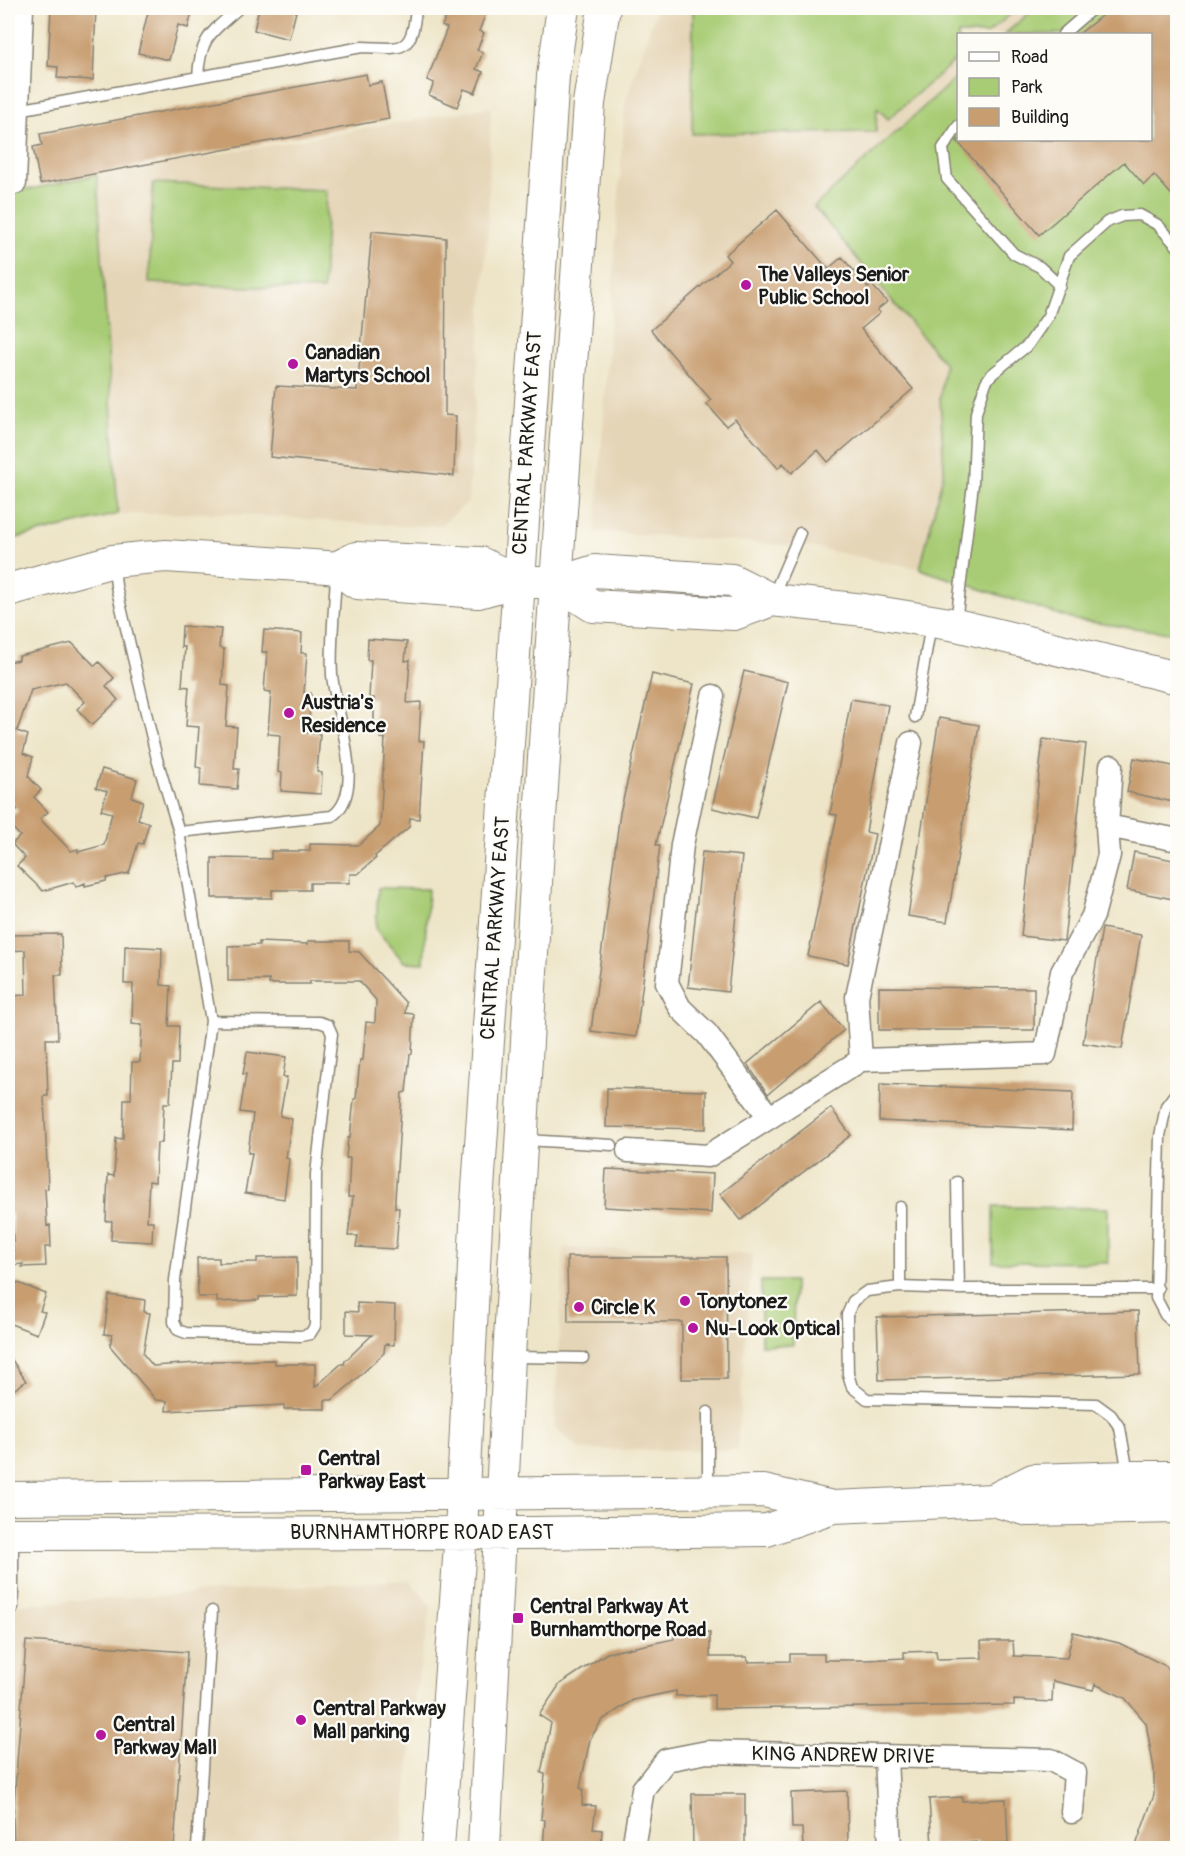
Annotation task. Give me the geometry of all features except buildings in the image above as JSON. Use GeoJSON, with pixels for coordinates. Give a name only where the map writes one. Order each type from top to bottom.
{"type":"FeatureCollection","features":[{"type":"Feature","properties":{"kind":"street"},"geometry":{"type":"LineString","coordinates":[[15,183],[22,8]]}},
{"type":"Feature","properties":{"kind":"street","name":"CENTRAL PARKWAY EAST"},"geometry":{"type":"LineString","coordinates":[[438,1848],[461,1532],[477,1204],[518,581],[553,76],[563,8]]}},
{"type":"Feature","properties":{"kind":"street","name":"CENTRAL PARKWAY EAST"},"geometry":{"type":"LineString","coordinates":[[484,1848],[508,1357],[539,831],[589,103],[604,8]]}},
{"type":"Feature","properties":{"kind":"street"},"geometry":{"type":"LineString","coordinates":[[8,591],[113,561],[166,556],[336,568],[356,558],[480,563],[518,581],[556,583],[593,606],[734,614],[772,600],[864,610],[944,623],[1178,678]]}},
{"type":"Feature","properties":{"kind":"street"},"geometry":{"type":"LineString","coordinates":[[713,696],[682,845],[667,983],[681,1008],[707,1034],[769,1117]]}},
{"type":"Feature","properties":{"kind":"street"},"geometry":{"type":"LineString","coordinates":[[861,1060],[857,997],[911,743]]}},
{"type":"Feature","properties":{"kind":"street"},"geometry":{"type":"LineString","coordinates":[[620,1148],[708,1156],[861,1060],[1045,1054],[1062,972],[1093,916],[1109,855],[1107,826],[1111,766]]}},
{"type":"Feature","properties":{"kind":"street"},"geometry":{"type":"LineString","coordinates":[[1107,826],[1178,840]]}},
{"type":"Feature","properties":{"kind":"street","name":"BURNHAMTHORPE ROAD EAST"},"geometry":{"type":"LineString","coordinates":[[993,1500],[1033,1480],[1129,1476],[1178,1477]]}},
{"type":"Feature","properties":{"kind":"street","name":"BURNHAMTHORPE ROAD EAST"},"geometry":{"type":"LineString","coordinates":[[8,1498],[764,1491],[833,1508]]}},
{"type":"Feature","properties":{"kind":"street","name":"BURNHAMTHORPE ROAD EAST"},"geometry":{"type":"LineString","coordinates":[[10,1534],[767,1530],[833,1508],[993,1500],[1029,1510],[1178,1507]]}},
{"type":"Feature","properties":{"kind":"street","name":"KING ANDREW DRIVE"},"geometry":{"type":"LineString","coordinates":[[633,1848],[643,1789],[666,1760],[707,1752],[1051,1760],[1075,1773],[1072,1812]]}},
{"type":"Feature","properties":{"kind":"street"},"geometry":{"type":"LineString","coordinates":[[886,1756],[890,1848]]}},
{"type":"Feature","properties":{"kind":"lane"},"geometry":{"type":"LineString","coordinates":[[198,77],[199,56],[207,38],[239,8]]}},
{"type":"Feature","properties":{"kind":"lane"},"geometry":{"type":"LineString","coordinates":[[18,110],[362,47],[384,50],[399,48],[408,41],[414,27],[416,8]]}},
{"type":"Feature","properties":{"kind":"lane"},"geometry":{"type":"LineString","coordinates":[[1064,33],[1093,8]]}},
{"type":"Feature","properties":{"kind":"lane"},"geometry":{"type":"LineString","coordinates":[[957,127],[943,148],[947,179],[1014,254],[1040,267],[1060,286]]}},
{"type":"Feature","properties":{"kind":"lane"},"geometry":{"type":"LineString","coordinates":[[915,717],[927,655],[944,623],[973,484],[976,413],[986,382],[991,375],[1028,345],[1048,316],[1069,256],[1107,222],[1122,216],[1140,215],[1158,225],[1178,247]]}},
{"type":"Feature","properties":{"kind":"lane"},"geometry":{"type":"LineString","coordinates":[[772,600],[800,533]]}},
{"type":"Feature","properties":{"kind":"lane"},"geometry":{"type":"LineString","coordinates":[[113,561],[116,586],[157,759],[179,832],[211,1021],[175,1280],[174,1322],[178,1330],[186,1333],[301,1336],[310,1334],[315,1326],[316,1173],[332,1034],[328,1025],[319,1022],[211,1021]]}},
{"type":"Feature","properties":{"kind":"lane"},"geometry":{"type":"LineString","coordinates":[[179,832],[332,816],[341,810],[345,798],[349,760],[332,674],[336,568]]}},
{"type":"Feature","properties":{"kind":"lane"},"geometry":{"type":"LineString","coordinates":[[1178,1090],[1166,1106],[1160,1136],[1156,1298],[1165,1315],[1178,1327]]}},
{"type":"Feature","properties":{"kind":"lane"},"geometry":{"type":"LineString","coordinates":[[522,1140],[620,1148]]}},
{"type":"Feature","properties":{"kind":"lane"},"geometry":{"type":"LineString","coordinates":[[957,1182],[959,1289]]}},
{"type":"Feature","properties":{"kind":"lane"},"geometry":{"type":"LineString","coordinates":[[900,1207],[900,1287]]}},
{"type":"Feature","properties":{"kind":"lane"},"geometry":{"type":"LineString","coordinates":[[1129,1476],[1120,1428],[1111,1415],[1096,1404],[867,1399],[852,1387],[848,1374],[847,1315],[853,1301],[867,1292],[900,1287],[1158,1289]]}},
{"type":"Feature","properties":{"kind":"lane"},"geometry":{"type":"LineString","coordinates":[[508,1357],[583,1358]]}},
{"type":"Feature","properties":{"kind":"lane"},"geometry":{"type":"LineString","coordinates":[[708,1412],[708,1492]]}},
{"type":"Feature","properties":{"kind":"lane"},"geometry":{"type":"LineString","coordinates":[[8,1617],[13,1607],[10,1534]]}},
{"type":"Feature","properties":{"kind":"lane"},"geometry":{"type":"LineString","coordinates":[[197,1848],[212,1611]]}},
{"type":"Feature","properties":{"kind":"shaded area","name":"The Valleys Senior Public School"},"geometry":{"type":"Polygon","coordinates":[[[657,8],[1035,8],[1006,33],[957,33],[957,77],[814,207],[945,364],[940,398],[944,470],[920,569],[810,547],[596,531],[625,103],[657,8]]]}},
{"type":"Feature","properties":{"kind":"shaded area","name":"Canadian Martyrs School"},"geometry":{"type":"Polygon","coordinates":[[[491,107],[488,226],[468,502],[441,525],[401,526],[221,513],[118,514],[97,175],[491,107]]]}},
{"type":"Feature","properties":{"kind":"shaded area"},"geometry":{"type":"Polygon","coordinates":[[[564,1248],[752,1254],[737,1450],[580,1450],[554,1426],[564,1248]]]}},
{"type":"Feature","properties":{"kind":"shaded area"},"geometry":{"type":"Polygon","coordinates":[[[409,1580],[431,1607],[415,1696],[402,1848],[8,1848],[8,1605],[409,1580]]]}},
{"type":"Feature","properties":{"kind":"green space"},"geometry":{"type":"Polygon","coordinates":[[[693,8],[1009,8],[1013,12],[988,33],[957,33],[957,59],[888,119],[877,108],[876,132],[692,134],[693,8]]]}},
{"type":"Feature","properties":{"kind":"green space"},"geometry":{"type":"Polygon","coordinates":[[[1035,8],[1177,8],[1177,634],[1075,620],[920,569],[944,470],[940,398],[945,364],[814,207],[957,77],[957,141],[1152,141],[1152,33],[1006,33],[1035,8]]]}},
{"type":"Feature","properties":{"kind":"green space"},"geometry":{"type":"Polygon","coordinates":[[[97,175],[118,514],[8,540],[8,188],[31,189],[97,175]]]}},
{"type":"Feature","properties":{"kind":"green space"},"geometry":{"type":"Polygon","coordinates":[[[153,183],[327,190],[323,290],[149,283],[153,183]]]}},
{"type":"Feature","properties":{"kind":"green space"},"geometry":{"type":"Polygon","coordinates":[[[378,888],[428,889],[424,963],[404,962],[376,929],[378,888]]]}},
{"type":"Feature","properties":{"kind":"green space"},"geometry":{"type":"Polygon","coordinates":[[[993,1207],[1108,1208],[1108,1263],[993,1262],[993,1207]]]}},
{"type":"Feature","properties":{"kind":"green space"},"geometry":{"type":"Polygon","coordinates":[[[761,1281],[794,1281],[793,1345],[761,1345],[761,1281]]]}},
{"type":"Feature","properties":{"kind":"place","name":"The Valleys Senior Public School"},"geometry":{"type":"Point","coordinates":[746,285]}},
{"type":"Feature","properties":{"kind":"place","name":"Canadian Martyrs School"},"geometry":{"type":"Point","coordinates":[293,364]}},
{"type":"Feature","properties":{"kind":"place","name":"Austria's Residence"},"geometry":{"type":"Point","coordinates":[289,713]}},
{"type":"Feature","properties":{"kind":"place","name":"Tonytonez"},"geometry":{"type":"Point","coordinates":[685,1301]}},
{"type":"Feature","properties":{"kind":"place","name":"Circle K"},"geometry":{"type":"Point","coordinates":[579,1307]}},
{"type":"Feature","properties":{"kind":"place","name":"Nu-Look Optical"},"geometry":{"type":"Point","coordinates":[693,1328]}},
{"type":"Feature","properties":{"kind":"place","name":"Central Parkway East"},"geometry":{"type":"Point","coordinates":[306,1470]}},
{"type":"Feature","properties":{"kind":"place","name":"Central Parkway At Burnhamthorpe Road"},"geometry":{"type":"Point","coordinates":[518,1618]}},
{"type":"Feature","properties":{"kind":"place","name":"Central Parkway Mall parking"},"geometry":{"type":"Point","coordinates":[301,1720]}},
{"type":"Feature","properties":{"kind":"place","name":"Central Parkway Mall"},"geometry":{"type":"Point","coordinates":[101,1735]}}]}
